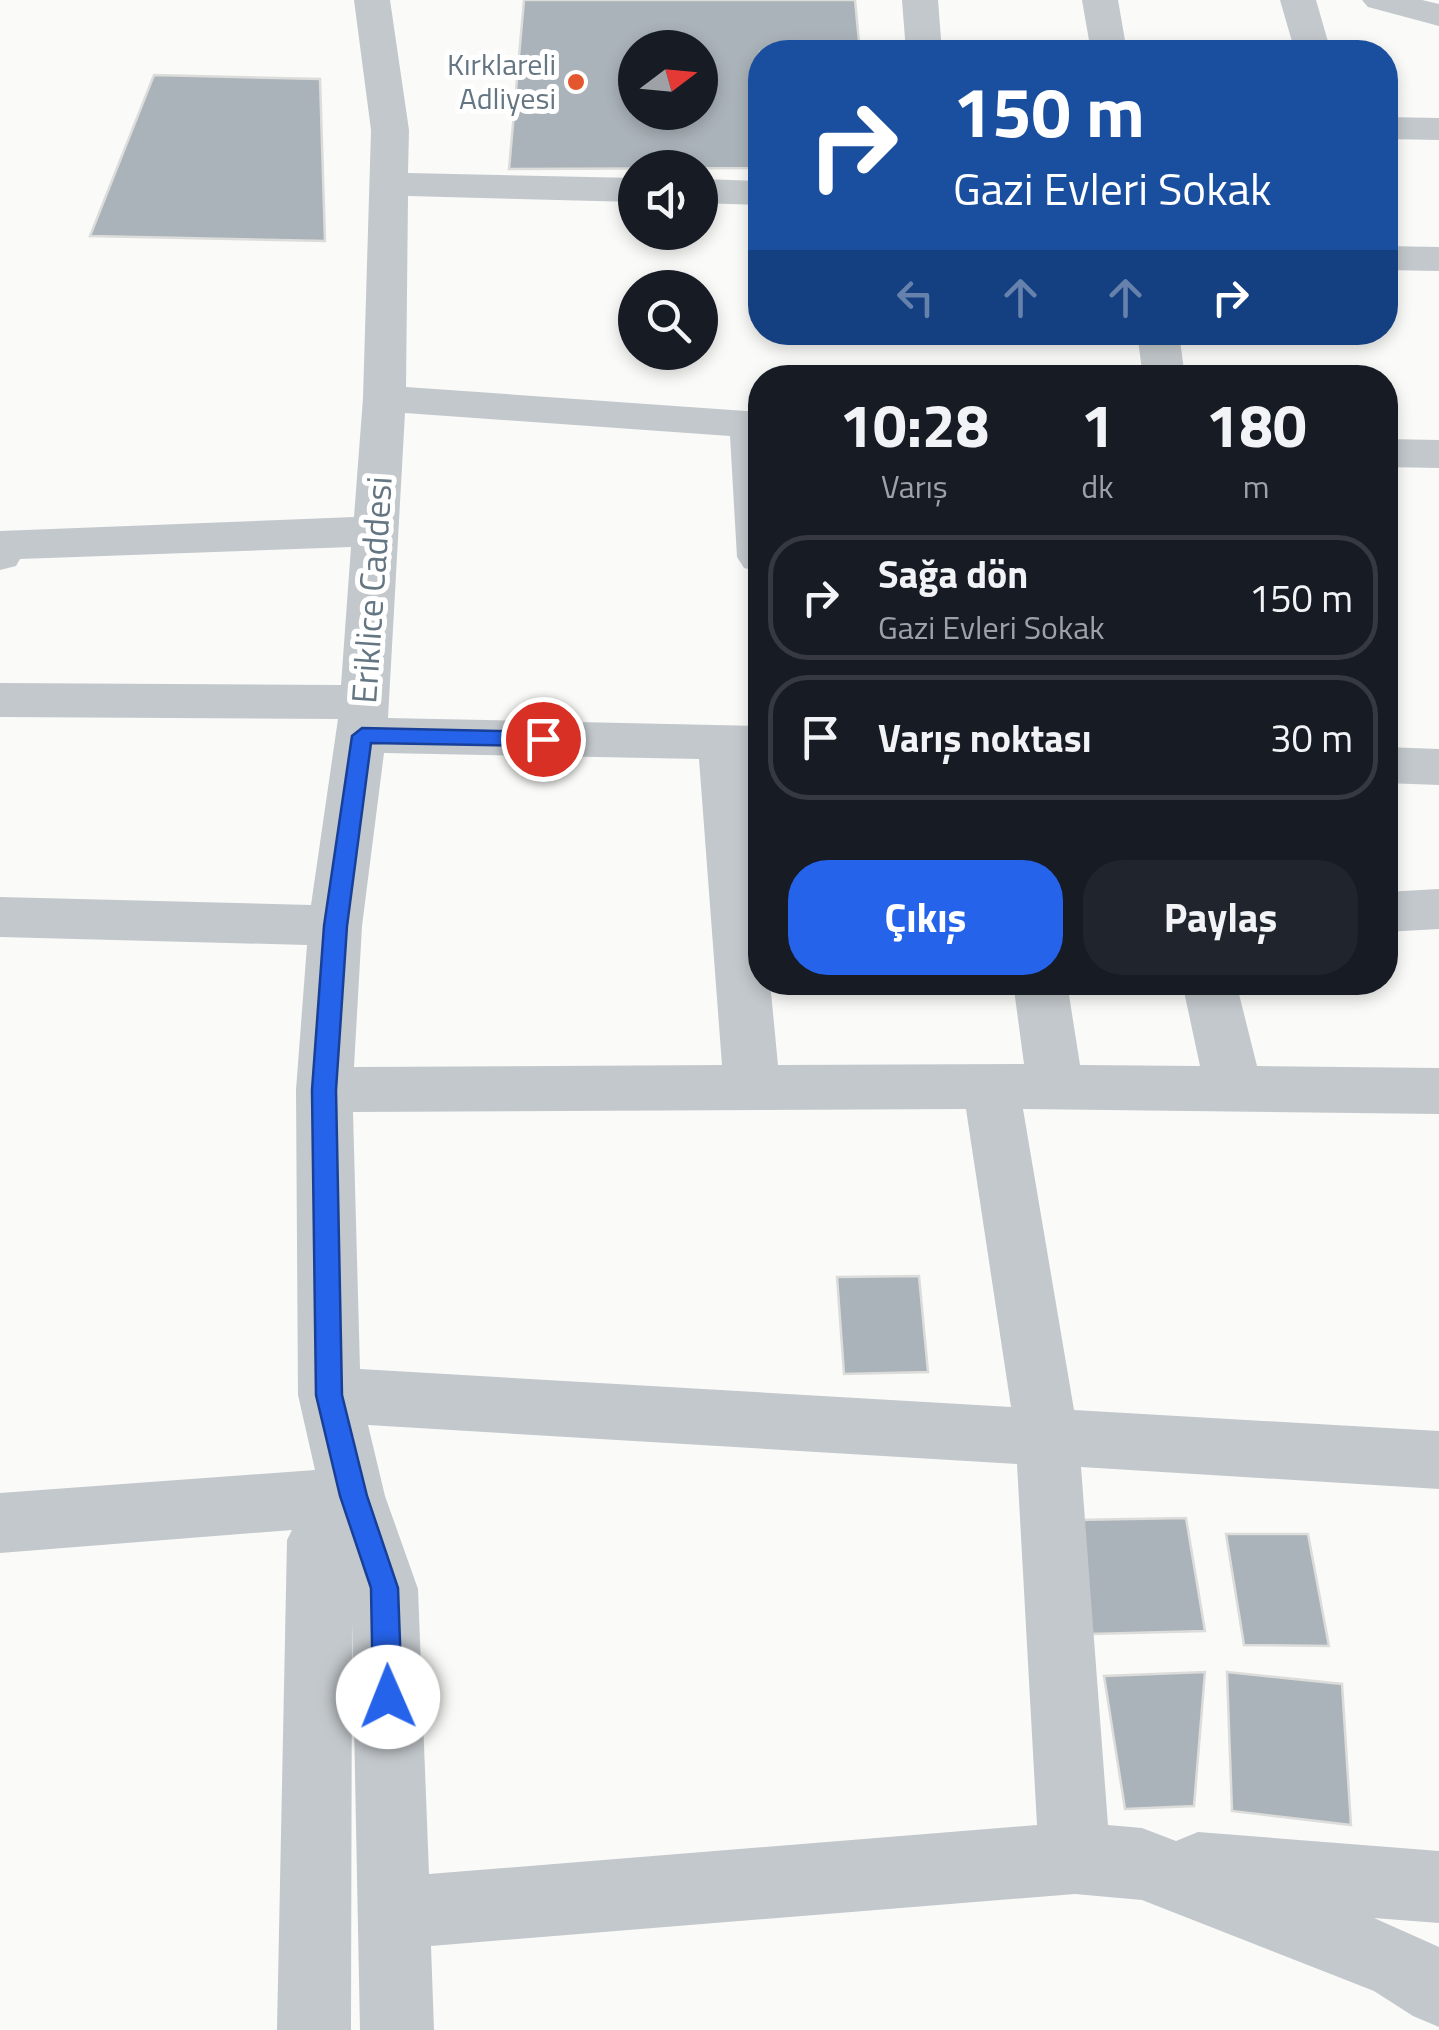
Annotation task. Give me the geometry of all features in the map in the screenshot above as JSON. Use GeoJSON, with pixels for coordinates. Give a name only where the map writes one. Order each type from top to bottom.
{"type":"FeatureCollection","features":[{"type":"Feature","properties":{"kind":"street","name":"Eriklice Caddesi"},"geometry":{"type":"LineString","coordinates":[[372,0],[387,98],[390,184],[384,398],[363,719],[336,926],[324,1090],[329,1395],[354,1496],[385,1588],[398,2030]]}},
{"type":"Feature","properties":{"kind":"street"},"geometry":{"type":"LineString","coordinates":[[920,0],[923,40]]}},
{"type":"Feature","properties":{"kind":"street"},"geometry":{"type":"LineString","coordinates":[[1100,0],[1107,40]]}},
{"type":"Feature","properties":{"kind":"street"},"geometry":{"type":"LineString","coordinates":[[1298,0],[1310,40]]}},
{"type":"Feature","properties":{"kind":"street"},"geometry":{"type":"LineString","coordinates":[[1380,0],[1439,15]]}},
{"type":"Feature","properties":{"kind":"street"},"geometry":{"type":"LineString","coordinates":[[1398,128],[1439,129]]}},
{"type":"Feature","properties":{"kind":"street"},"geometry":{"type":"LineString","coordinates":[[390,184],[618,190]]}},
{"type":"Feature","properties":{"kind":"street"},"geometry":{"type":"LineString","coordinates":[[718,192],[748,193]]}},
{"type":"Feature","properties":{"kind":"street"},"geometry":{"type":"LineString","coordinates":[[1398,258],[1439,260]]}},
{"type":"Feature","properties":{"kind":"street"},"geometry":{"type":"LineString","coordinates":[[384,398],[748,424]]}},
{"type":"Feature","properties":{"kind":"street"},"geometry":{"type":"LineString","coordinates":[[1398,453],[1435,454],[1439,500]]}},
{"type":"Feature","properties":{"kind":"street"},"geometry":{"type":"LineString","coordinates":[[1,548],[376,531]]}},
{"type":"Feature","properties":{"kind":"street"},"geometry":{"type":"LineString","coordinates":[[0,700],[742,742],[748,949]]}},
{"type":"Feature","properties":{"kind":"street"},"geometry":{"type":"LineString","coordinates":[[1398,765],[1439,766]]}},
{"type":"Feature","properties":{"kind":"street"},"geometry":{"type":"LineString","coordinates":[[1398,911],[1439,909]]}},
{"type":"Feature","properties":{"kind":"street"},"geometry":{"type":"LineString","coordinates":[[0,917],[336,926]]}},
{"type":"Feature","properties":{"kind":"street"},"geometry":{"type":"LineString","coordinates":[[749,995],[752,1087]]}},
{"type":"Feature","properties":{"kind":"street"},"geometry":{"type":"LineString","coordinates":[[1042,995],[1055,1088]]}},
{"type":"Feature","properties":{"kind":"street"},"geometry":{"type":"LineString","coordinates":[[1213,995],[1234,1090]]}},
{"type":"Feature","properties":{"kind":"street"},"geometry":{"type":"LineString","coordinates":[[991,1086],[1108,1861]]}},
{"type":"Feature","properties":{"kind":"street"},"geometry":{"type":"LineString","coordinates":[[324,1090],[991,1086],[1439,1091]]}},
{"type":"Feature","properties":{"kind":"street"},"geometry":{"type":"LineString","coordinates":[[329,1395],[1439,1460]]}},
{"type":"Feature","properties":{"kind":"street"},"geometry":{"type":"LineString","coordinates":[[0,1524],[354,1496]]}},
{"type":"Feature","properties":{"kind":"street"},"geometry":{"type":"LineString","coordinates":[[314,2030],[320,1540],[354,1496]]}},
{"type":"Feature","properties":{"kind":"street"},"geometry":{"type":"LineString","coordinates":[[1108,1861],[1398,1964],[1439,1990]]}},
{"type":"Feature","properties":{"kind":"street"},"geometry":{"type":"LineString","coordinates":[[393,1913],[1108,1861],[1439,1886]]}},
{"type":"Feature","properties":{"kind":"building","name":"Kırklareli Adliyesi"},"geometry":{"type":"Polygon","coordinates":[[[524,0],[855,0],[859,40],[748,40],[748,168],[718,168],[718,150],[618,150],[618,169],[509,169],[524,0]]]}},
{"type":"Feature","properties":{"kind":"building"},"geometry":{"type":"Polygon","coordinates":[[[154,75],[320,79],[325,241],[90,236],[154,75]]]}},
{"type":"Feature","properties":{"kind":"building"},"geometry":{"type":"Polygon","coordinates":[[[919,1276],[928,1372],[844,1374],[837,1277],[919,1276]]]}},
{"type":"Feature","properties":{"kind":"building"},"geometry":{"type":"Polygon","coordinates":[[[1186,1518],[1205,1631],[1090,1634],[1075,1520],[1186,1518]]]}},
{"type":"Feature","properties":{"kind":"building"},"geometry":{"type":"Polygon","coordinates":[[[1226,1534],[1308,1534],[1329,1646],[1244,1645],[1226,1534]]]}},
{"type":"Feature","properties":{"kind":"building"},"geometry":{"type":"Polygon","coordinates":[[[1205,1672],[1194,1806],[1125,1809],[1104,1676],[1205,1672]]]}},
{"type":"Feature","properties":{"kind":"building"},"geometry":{"type":"Polygon","coordinates":[[[1227,1672],[1342,1684],[1351,1825],[1232,1811],[1227,1672]]]}},
{"type":"Feature","properties":{"kind":"place","name":"Kırklareli Adliyesi"},"geometry":{"type":"Point","coordinates":[576,82]}},
{"type":"Feature","properties":{"kind":"route"},"geometry":{"type":"LineString","coordinates":[[388,1697],[385,1588],[354,1496],[329,1395],[324,1090],[336,926],[362,736],[543,739]]}}]}
